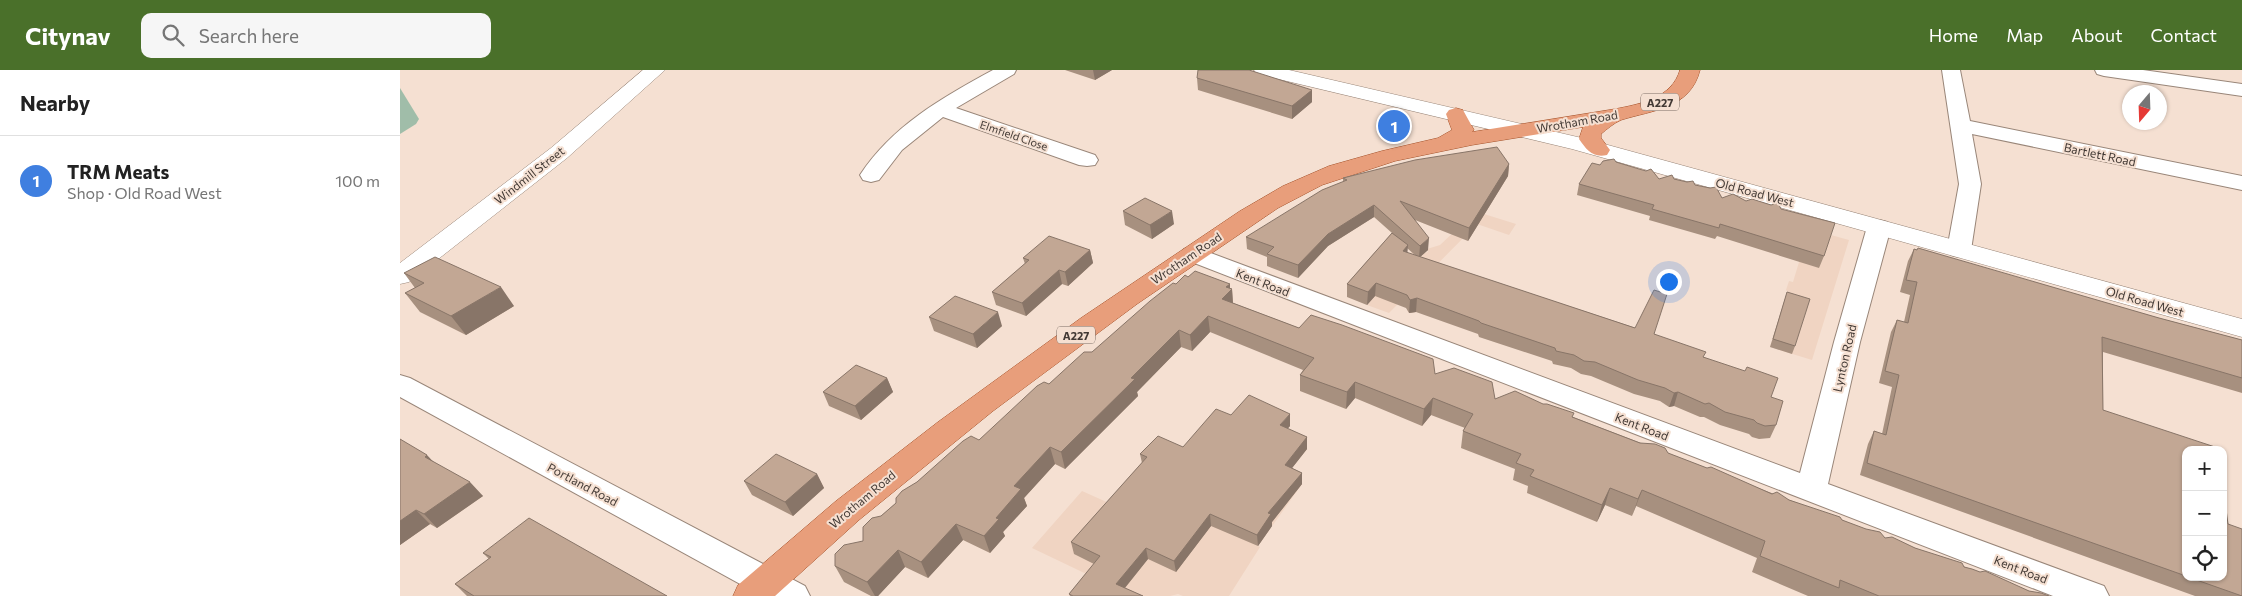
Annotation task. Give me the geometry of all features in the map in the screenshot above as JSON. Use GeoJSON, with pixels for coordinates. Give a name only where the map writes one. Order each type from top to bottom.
{"type":"FeatureCollection","features":[{"type":"Feature","properties":{"kind":"main road","name":"Windmill Street"},"geometry":{"type":"LineString","coordinates":[[400,276],[559,153],[655,70]]}},
{"type":"Feature","properties":{"kind":"main road","name":"Old Road West"},"geometry":{"type":"LineString","coordinates":[[1264,70],[1456,114],[1600,150],[2242,328]]}},
{"type":"Feature","properties":{"kind":"main road","name":"Wrotham Road"},"geometry":{"type":"LineString","coordinates":[[770,591],[923,449],[1130,296],[1262,208],[1309,182],[1364,163],[1442,145],[1614,115],[1652,105],[1673,96],[1683,88],[1690,70]]}},
{"type":"Feature","properties":{"kind":"main road","name":"A227"},"geometry":{"type":"LineString","coordinates":[[1442,145],[1463,130],[1456,114]]}},
{"type":"Feature","properties":{"kind":"main road","name":"A227"},"geometry":{"type":"LineString","coordinates":[[1600,150],[1590,139],[1591,130],[1614,115]]}},
{"type":"Feature","properties":{"kind":"street"},"geometry":{"type":"LineString","coordinates":[[871,175],[883,156],[941,110],[1007,70]]}},
{"type":"Feature","properties":{"kind":"street"},"geometry":{"type":"LineString","coordinates":[[1951,70],[1970,184],[1959,250]]}},
{"type":"Feature","properties":{"kind":"street"},"geometry":{"type":"LineString","coordinates":[[2104,70],[2242,90]]}},
{"type":"Feature","properties":{"kind":"street","name":"Elmfield Close"},"geometry":{"type":"LineString","coordinates":[[941,110],[1087,160]]}},
{"type":"Feature","properties":{"kind":"street","name":"Bartlett Road"},"geometry":{"type":"LineString","coordinates":[[1959,124],[2242,183]]}},
{"type":"Feature","properties":{"kind":"street","name":"Lynton Road"},"geometry":{"type":"LineString","coordinates":[[1811,490],[1847,342],[1879,227]]}},
{"type":"Feature","properties":{"kind":"street","name":"Kent Road"},"geometry":{"type":"LineString","coordinates":[[1192,254],[1371,324],[2092,596]]}},
{"type":"Feature","properties":{"kind":"street","name":"Portland Road"},"geometry":{"type":"LineString","coordinates":[[400,386],[770,591]]}},
{"type":"Feature","properties":{"kind":"shaded area"},"geometry":{"type":"Polygon","coordinates":[[[1484,214],[1516,224],[1509,235],[1477,224],[1389,313],[1367,305],[1402,257],[1412,252],[1416,255],[1428,252],[1427,249],[1440,245],[1472,215],[1482,218],[1484,214]]]}},
{"type":"Feature","properties":{"kind":"shaded area"},"geometry":{"type":"Polygon","coordinates":[[[1809,229],[1849,240],[1812,360],[1770,347],[1788,292],[1786,290],[1789,281],[1793,282],[1809,229]]]}},
{"type":"Feature","properties":{"kind":"shaded area"},"geometry":{"type":"Polygon","coordinates":[[[1260,461],[1302,484],[1258,546],[1260,547],[1229,596],[1183,596],[1178,594],[1170,596],[1119,596],[1122,591],[1032,548],[1082,491],[1138,516],[1260,461]]]}},
{"type":"Feature","properties":{"kind":"green space"},"geometry":{"type":"Polygon","coordinates":[[[400,88],[419,119],[416,124],[400,134],[400,88]]]}},
{"type":"Feature","properties":{"kind":"building"},"geometry":{"type":"Polygon","coordinates":[[[1198,70],[1249,70],[1312,90],[1292,106],[1197,78],[1198,70]]]}},
{"type":"Feature","properties":{"kind":"building"},"geometry":{"type":"Polygon","coordinates":[[[1497,147],[1509,164],[1469,228],[1400,201],[1429,238],[1420,246],[1374,205],[1328,234],[1298,265],[1267,254],[1274,247],[1246,237],[1322,190],[1347,180],[1343,178],[1415,160],[1497,147]]]}},
{"type":"Feature","properties":{"kind":"building"},"geometry":{"type":"Polygon","coordinates":[[[1614,159],[1616,162],[1646,171],[1651,169],[1659,179],[1672,175],[1674,179],[1687,182],[1693,181],[1695,185],[1710,188],[1716,187],[1722,198],[1733,194],[1746,201],[1752,199],[1771,205],[1778,203],[1781,209],[1835,223],[1824,256],[1720,224],[1719,228],[1652,209],[1654,205],[1579,184],[1592,163],[1600,165],[1603,161],[1614,159]]]}},
{"type":"Feature","properties":{"kind":"building"},"geometry":{"type":"Polygon","coordinates":[[[1145,198],[1172,211],[1150,225],[1123,211],[1145,198]]]}},
{"type":"Feature","properties":{"kind":"building"},"geometry":{"type":"Polygon","coordinates":[[[1392,233],[1408,245],[1403,251],[1635,328],[1654,290],[1667,294],[1654,334],[1706,352],[1703,357],[1745,371],[1747,367],[1778,378],[1771,397],[1783,401],[1776,425],[1765,426],[1754,420],[1725,412],[1709,403],[1705,404],[1678,392],[1674,393],[1665,388],[1638,380],[1595,362],[1584,361],[1574,355],[1556,351],[1555,348],[1481,323],[1417,298],[1410,300],[1407,295],[1376,283],[1368,292],[1347,284],[1392,233]]]}},
{"type":"Feature","properties":{"kind":"building"},"geometry":{"type":"Polygon","coordinates":[[[1049,236],[1090,250],[1065,272],[1059,270],[1022,303],[992,292],[1029,260],[1023,258],[1049,236]]]}},
{"type":"Feature","properties":{"kind":"building"},"geometry":{"type":"Polygon","coordinates":[[[1918,248],[2159,318],[2242,340],[2242,378],[2102,337],[2103,410],[2212,446],[2182,446],[2182,575],[1867,463],[1874,431],[1886,435],[1899,375],[1885,371],[1897,320],[1908,323],[1917,282],[1906,280],[1914,249],[1917,250],[1918,248]]]}},
{"type":"Feature","properties":{"kind":"building"},"geometry":{"type":"Polygon","coordinates":[[[435,257],[501,287],[451,316],[405,293],[424,283],[404,273],[435,257]]]}},
{"type":"Feature","properties":{"kind":"building"},"geometry":{"type":"Polygon","coordinates":[[[1195,271],[1230,284],[1226,287],[1232,289],[1222,299],[1299,328],[1311,315],[1342,325],[1433,359],[1435,374],[1454,368],[1492,382],[1495,399],[1515,391],[1543,404],[1574,413],[1572,417],[1640,443],[1655,444],[1665,448],[1668,453],[1707,468],[1711,467],[1772,494],[1777,492],[1789,500],[1840,517],[1842,520],[1866,529],[1880,532],[1885,538],[1892,537],[1915,548],[1962,563],[1964,567],[1980,572],[1985,571],[2029,591],[2049,596],[1879,596],[1840,580],[1839,588],[1760,556],[1765,541],[1642,490],[1638,499],[1610,488],[1602,505],[1530,476],[1534,470],[1516,463],[1521,454],[1463,431],[1473,414],[1433,398],[1424,409],[1355,382],[1347,392],[1300,375],[1314,358],[1208,316],[1190,335],[1179,330],[1131,378],[1135,379],[1061,452],[1050,447],[1014,486],[1021,489],[996,518],[999,519],[984,536],[956,524],[921,562],[898,550],[867,582],[835,566],[835,554],[844,545],[863,541],[863,527],[872,518],[881,516],[896,503],[896,498],[902,491],[917,482],[963,441],[971,436],[979,440],[1037,386],[1044,382],[1049,384],[1084,352],[1092,352],[1173,283],[1176,284],[1185,275],[1188,277],[1195,271]]]}},
{"type":"Feature","properties":{"kind":"building"},"geometry":{"type":"Polygon","coordinates":[[[1787,292],[1810,299],[1795,346],[1773,339],[1787,292]]]}},
{"type":"Feature","properties":{"kind":"building"},"geometry":{"type":"Polygon","coordinates":[[[955,296],[998,312],[973,334],[929,317],[955,296]]]}},
{"type":"Feature","properties":{"kind":"building"},"geometry":{"type":"Polygon","coordinates":[[[856,365],[887,378],[855,406],[823,392],[856,365]]]}},
{"type":"Feature","properties":{"kind":"building"},"geometry":{"type":"Polygon","coordinates":[[[1249,395],[1290,414],[1280,425],[1307,437],[1285,465],[1302,473],[1268,513],[1271,514],[1257,535],[1210,514],[1174,561],[1146,548],[1116,584],[1143,596],[1073,596],[1069,594],[1100,556],[1071,542],[1147,457],[1140,454],[1158,436],[1183,447],[1216,409],[1231,415],[1249,395]]]}},
{"type":"Feature","properties":{"kind":"building"},"geometry":{"type":"Polygon","coordinates":[[[400,439],[427,455],[425,457],[470,482],[424,514],[416,510],[400,521],[400,439]]]}},
{"type":"Feature","properties":{"kind":"building"},"geometry":{"type":"Polygon","coordinates":[[[776,454],[817,474],[785,502],[744,481],[776,454]]]}},
{"type":"Feature","properties":{"kind":"building"},"geometry":{"type":"Polygon","coordinates":[[[2227,517],[2228,524],[2242,529],[2242,596],[2199,581],[2227,581],[2227,517]]]}},
{"type":"Feature","properties":{"kind":"building"},"geometry":{"type":"Polygon","coordinates":[[[529,518],[667,596],[474,596],[455,584],[491,557],[483,553],[529,518]]]}},
{"type":"Feature","properties":{"kind":"place","name":"TRM Meats"},"geometry":{"type":"Point","coordinates":[1394,126]}}]}
